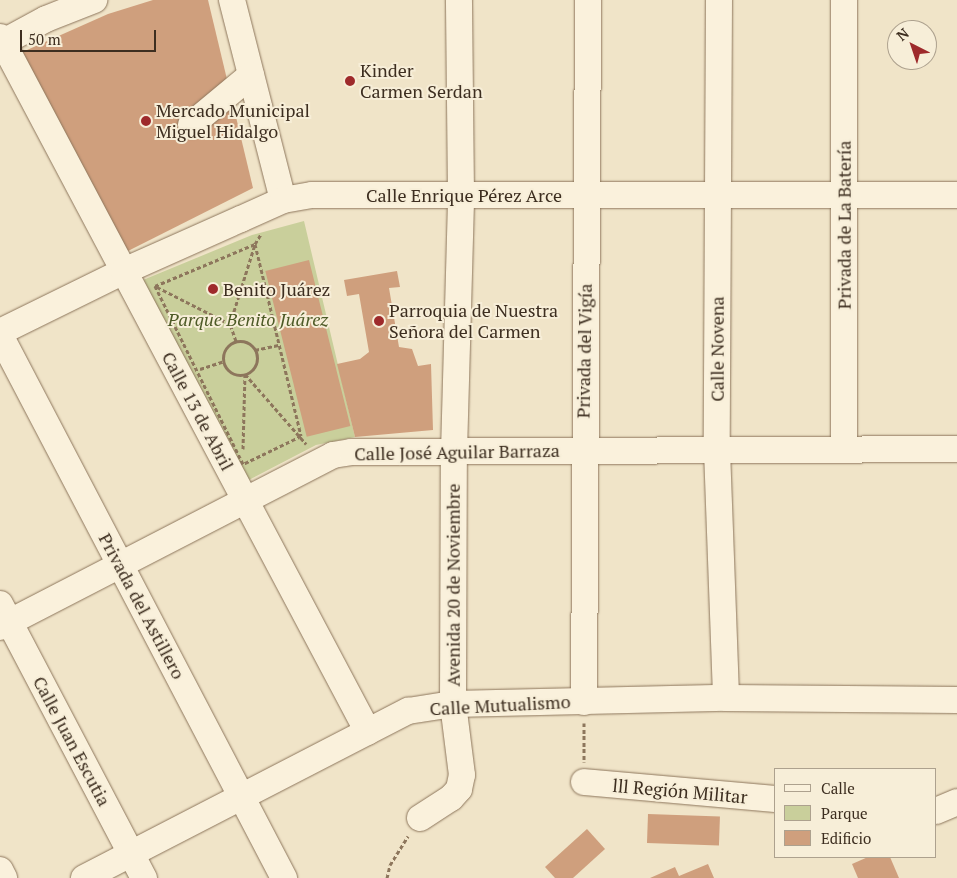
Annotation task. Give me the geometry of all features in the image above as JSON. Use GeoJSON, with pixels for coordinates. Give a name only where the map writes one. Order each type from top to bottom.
{"type":"FeatureCollection","features":[{"type":"Feature","properties":{"kind":"street"},"geometry":{"type":"LineString","coordinates":[[1,41],[94,0]]}},
{"type":"Feature","properties":{"kind":"street"},"geometry":{"type":"LineString","coordinates":[[232,0],[283,200]]}},
{"type":"Feature","properties":{"kind":"street","name":"Avenida 20 de Noviembre"},"geometry":{"type":"LineString","coordinates":[[420,818],[451,798],[459,788],[462,774],[453,704],[454,452],[461,195],[459,0]]}},
{"type":"Feature","properties":{"kind":"street","name":"Privada del Vigía"},"geometry":{"type":"LineString","coordinates":[[584,702],[583,451],[588,0]]}},
{"type":"Feature","properties":{"kind":"street","name":"Calle Novena"},"geometry":{"type":"LineString","coordinates":[[719,0],[717,450],[726,698]]}},
{"type":"Feature","properties":{"kind":"street","name":"Privada de La Batería"},"geometry":{"type":"LineString","coordinates":[[844,0],[844,449]]}},
{"type":"Feature","properties":{"kind":"street","name":"Calle 13 de Abril"},"geometry":{"type":"LineString","coordinates":[[1,41],[368,732]]}},
{"type":"Feature","properties":{"kind":"street"},"geometry":{"type":"LineString","coordinates":[[191,125],[251,75]]}},
{"type":"Feature","properties":{"kind":"street","name":"Calle Enrique Pérez Arce"},"geometry":{"type":"LineString","coordinates":[[0,333],[124,271],[283,200],[312,195],[957,194]]}},
{"type":"Feature","properties":{"kind":"street","name":"Privada del Astillero"},"geometry":{"type":"LineString","coordinates":[[0,333],[284,878]]}},
{"type":"Feature","properties":{"kind":"street","name":"Calle José Aguilar Barraza"},"geometry":{"type":"LineString","coordinates":[[3,618],[120,564],[317,461],[352,452],[957,449]]}},
{"type":"Feature","properties":{"kind":"street","name":"Calle Juan Escutia"},"geometry":{"type":"LineString","coordinates":[[3,618],[144,878]]}},
{"type":"Feature","properties":{"kind":"street","name":"Calle Mutualismo"},"geometry":{"type":"LineString","coordinates":[[84,878],[408,711],[453,704],[726,698],[957,700]]}},
{"type":"Feature","properties":{"kind":"street","name":"lll Región Militar"},"geometry":{"type":"LineString","coordinates":[[584,782],[774,799]]}},
{"type":"Feature","properties":{"kind":"street"},"geometry":{"type":"LineString","coordinates":[[937,811],[957,802]]}},
{"type":"Feature","properties":{"kind":"street"},"geometry":{"type":"LineString","coordinates":[[0,870],[4,878]]}},
{"type":"Feature","properties":{"kind":"path"},"geometry":{"type":"LineString","coordinates":[[236,341],[230,324],[255,244],[264,229]]}},
{"type":"Feature","properties":{"kind":"path"},"geometry":{"type":"LineString","coordinates":[[155,286],[255,244]]}},
{"type":"Feature","properties":{"kind":"path"},"geometry":{"type":"LineString","coordinates":[[255,244],[278,345],[302,436]]}},
{"type":"Feature","properties":{"kind":"path"},"geometry":{"type":"LineString","coordinates":[[124,271],[230,324]]}},
{"type":"Feature","properties":{"kind":"path"},"geometry":{"type":"LineString","coordinates":[[155,286],[243,464]]}},
{"type":"Feature","properties":{"kind":"path"},"geometry":{"type":"LineString","coordinates":[[255,350],[245,342],[236,341],[225,351],[224,361],[232,372],[245,374],[302,436],[317,461]]}},
{"type":"Feature","properties":{"kind":"path"},"geometry":{"type":"LineString","coordinates":[[255,350],[278,345]]}},
{"type":"Feature","properties":{"kind":"path"},"geometry":{"type":"LineString","coordinates":[[245,374],[254,367],[255,350]]}},
{"type":"Feature","properties":{"kind":"path"},"geometry":{"type":"LineString","coordinates":[[197,370],[224,361]]}},
{"type":"Feature","properties":{"kind":"path"},"geometry":{"type":"LineString","coordinates":[[245,374],[243,464],[245,499]]}},
{"type":"Feature","properties":{"kind":"path"},"geometry":{"type":"LineString","coordinates":[[243,464],[302,436]]}},
{"type":"Feature","properties":{"kind":"path"},"geometry":{"type":"LineString","coordinates":[[584,702],[584,782]]}},
{"type":"Feature","properties":{"kind":"path"},"geometry":{"type":"LineString","coordinates":[[387,878],[390,865],[420,818]]}},
{"type":"Feature","properties":{"kind":"green space","name":"Parque Benito Juárez"},"geometry":{"type":"Polygon","coordinates":[[[304,221],[355,437],[316,445],[245,482],[143,280],[252,235],[304,221]]]}},
{"type":"Feature","properties":{"kind":"building","name":"Mercado Municipal Miguel Hidalgo"},"geometry":{"type":"Polygon","coordinates":[[[153,0],[208,0],[253,188],[126,252],[18,54],[108,14],[153,0]]]}},
{"type":"Feature","properties":{"kind":"building"},"geometry":{"type":"Polygon","coordinates":[[[309,260],[350,426],[307,437],[265,271],[309,260]]]}},
{"type":"Feature","properties":{"kind":"building"},"geometry":{"type":"Polygon","coordinates":[[[397,271],[400,287],[389,288],[399,347],[412,349],[418,366],[431,364],[433,430],[355,437],[337,364],[360,359],[369,352],[359,294],[347,296],[344,280],[397,271]]]}},
{"type":"Feature","properties":{"kind":"building"},"geometry":{"type":"Polygon","coordinates":[[[648,814],[720,817],[719,845],[647,843],[648,814]]]}},
{"type":"Feature","properties":{"kind":"building"},"geometry":{"type":"Polygon","coordinates":[[[587,829],[605,849],[573,878],[555,878],[545,867],[587,829]]]}},
{"type":"Feature","properties":{"kind":"building"},"geometry":{"type":"Polygon","coordinates":[[[866,858],[890,858],[899,878],[858,878],[852,864],[866,858]]]}},
{"type":"Feature","properties":{"kind":"building"},"geometry":{"type":"Polygon","coordinates":[[[708,864],[714,878],[650,878],[675,867],[679,876],[708,864]]]}},
{"type":"Feature","properties":{"kind":"place","name":"Kinder Carmen Serdan"},"geometry":{"type":"Point","coordinates":[350,81]}},
{"type":"Feature","properties":{"kind":"place","name":"Mercado Municipal Miguel Hidalgo"},"geometry":{"type":"Point","coordinates":[146,121]}},
{"type":"Feature","properties":{"kind":"place","name":"Benito Juárez"},"geometry":{"type":"Point","coordinates":[213,289]}},
{"type":"Feature","properties":{"kind":"place","name":"Parroquia de Nuestra Señora del Carmen"},"geometry":{"type":"Point","coordinates":[379,321]}}]}
